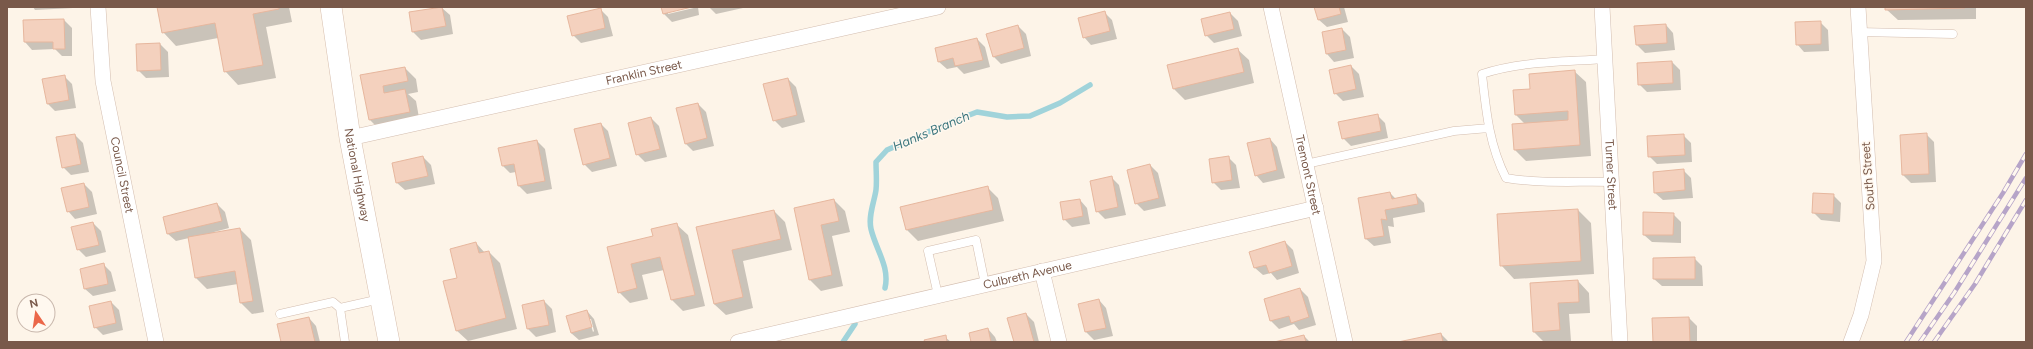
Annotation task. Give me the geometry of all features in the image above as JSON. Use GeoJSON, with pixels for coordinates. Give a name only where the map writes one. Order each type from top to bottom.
{"type":"FeatureCollection","features":[{"type":"Feature","properties":{"kind":"main road","name":"National Highway"},"geometry":{"type":"LineString","coordinates":[[331,7],[350,138],[389,342]]}},
{"type":"Feature","properties":{"kind":"street","name":"Council Street"},"geometry":{"type":"LineString","coordinates":[[98,7],[103,81],[156,342]]}},
{"type":"Feature","properties":{"kind":"street","name":"Franklin Street"},"geometry":{"type":"LineString","coordinates":[[350,138],[938,7]]}},
{"type":"Feature","properties":{"kind":"street","name":"Tremont Street"},"geometry":{"type":"LineString","coordinates":[[1271,7],[1345,342]]}},
{"type":"Feature","properties":{"kind":"street","name":"Turner Street"},"geometry":{"type":"LineString","coordinates":[[1602,7],[1620,342]]}},
{"type":"Feature","properties":{"kind":"street","name":"South Street"},"geometry":{"type":"LineString","coordinates":[[1851,342],[1861,315],[1874,261],[1858,32],[1858,7]]}},
{"type":"Feature","properties":{"kind":"street","name":"Culbreth Avenue"},"geometry":{"type":"LineString","coordinates":[[738,342],[1316,208]]}},
{"type":"Feature","properties":{"kind":"street"},"geometry":{"type":"LineString","coordinates":[[1042,271],[1059,342]]}},
{"type":"Feature","properties":{"kind":"lane"},"geometry":{"type":"LineString","coordinates":[[1858,32],[1953,34]]}},
{"type":"Feature","properties":{"kind":"lane"},"geometry":{"type":"LineString","coordinates":[[1605,59],[1510,66],[1482,74],[1496,159],[1506,178],[1529,182],[1570,180],[1612,182]]}},
{"type":"Feature","properties":{"kind":"lane"},"geometry":{"type":"LineString","coordinates":[[1306,164],[1454,131],[1490,128]]}},
{"type":"Feature","properties":{"kind":"lane"},"geometry":{"type":"LineString","coordinates":[[938,295],[928,251],[976,240],[985,284]]}},
{"type":"Feature","properties":{"kind":"lane"},"geometry":{"type":"LineString","coordinates":[[340,308],[381,299]]}},
{"type":"Feature","properties":{"kind":"lane"},"geometry":{"type":"LineString","coordinates":[[280,314],[333,302],[340,308],[345,342]]}},
{"type":"Feature","properties":{"kind":"building"},"geometry":{"type":"Polygon","coordinates":[[[157,7],[279,7],[279,9],[253,14],[263,65],[224,72],[215,23],[162,33],[157,7]]]}},
{"type":"Feature","properties":{"kind":"building"},"geometry":{"type":"Polygon","coordinates":[[[442,7],[446,26],[412,32],[409,12],[442,7]]]}},
{"type":"Feature","properties":{"kind":"building"},"geometry":{"type":"Polygon","coordinates":[[[661,7],[692,7],[663,14],[661,7]]]}},
{"type":"Feature","properties":{"kind":"building"},"geometry":{"type":"Polygon","coordinates":[[[1314,7],[1339,7],[1341,14],[1318,20],[1314,7]]]}},
{"type":"Feature","properties":{"kind":"building"},"geometry":{"type":"Polygon","coordinates":[[[1885,7],[1965,7],[1965,8],[1885,10],[1885,7]]]}},
{"type":"Feature","properties":{"kind":"building"},"geometry":{"type":"Polygon","coordinates":[[[601,8],[605,28],[572,36],[567,16],[601,8]]]}},
{"type":"Feature","properties":{"kind":"building"},"geometry":{"type":"Polygon","coordinates":[[[1105,11],[1110,31],[1083,38],[1078,18],[1105,11]]]}},
{"type":"Feature","properties":{"kind":"building"},"geometry":{"type":"Polygon","coordinates":[[[1230,12],[1234,29],[1205,36],[1201,19],[1230,12]]]}},
{"type":"Feature","properties":{"kind":"building"},"geometry":{"type":"Polygon","coordinates":[[[64,19],[65,49],[53,49],[53,42],[24,42],[23,20],[64,19]]]}},
{"type":"Feature","properties":{"kind":"building"},"geometry":{"type":"Polygon","coordinates":[[[1821,21],[1821,44],[1796,45],[1795,22],[1821,21]]]}},
{"type":"Feature","properties":{"kind":"building"},"geometry":{"type":"Polygon","coordinates":[[[1666,24],[1667,43],[1636,45],[1634,26],[1666,24]]]}},
{"type":"Feature","properties":{"kind":"building"},"geometry":{"type":"Polygon","coordinates":[[[1018,25],[1024,48],[993,57],[986,34],[1018,25]]]}},
{"type":"Feature","properties":{"kind":"building"},"geometry":{"type":"Polygon","coordinates":[[[1342,28],[1346,50],[1326,54],[1322,32],[1342,28]]]}},
{"type":"Feature","properties":{"kind":"building"},"geometry":{"type":"Polygon","coordinates":[[[977,38],[983,60],[955,66],[953,58],[938,62],[935,48],[977,38]]]}},
{"type":"Feature","properties":{"kind":"building"},"geometry":{"type":"Polygon","coordinates":[[[160,43],[161,70],[137,71],[136,44],[160,43]]]}},
{"type":"Feature","properties":{"kind":"building"},"geometry":{"type":"Polygon","coordinates":[[[1238,48],[1244,72],[1173,89],[1167,65],[1238,48]]]}},
{"type":"Feature","properties":{"kind":"building"},"geometry":{"type":"Polygon","coordinates":[[[1672,61],[1673,83],[1638,85],[1637,63],[1672,61]]]}},
{"type":"Feature","properties":{"kind":"building"},"geometry":{"type":"Polygon","coordinates":[[[1351,65],[1356,89],[1334,94],[1329,70],[1351,65]]]}},
{"type":"Feature","properties":{"kind":"building"},"geometry":{"type":"Polygon","coordinates":[[[405,67],[408,81],[383,86],[384,93],[405,89],[410,112],[369,120],[360,75],[405,67]]]}},
{"type":"Feature","properties":{"kind":"building"},"geometry":{"type":"Polygon","coordinates":[[[1575,70],[1580,145],[1514,150],[1512,124],[1568,120],[1568,111],[1515,115],[1513,90],[1530,89],[1529,74],[1575,70]]]}},
{"type":"Feature","properties":{"kind":"building"},"geometry":{"type":"Polygon","coordinates":[[[65,75],[69,100],[47,104],[42,79],[65,75]]]}},
{"type":"Feature","properties":{"kind":"building"},"geometry":{"type":"Polygon","coordinates":[[[788,78],[797,115],[773,121],[763,84],[788,78]]]}},
{"type":"Feature","properties":{"kind":"building"},"geometry":{"type":"Polygon","coordinates":[[[698,103],[707,138],[685,144],[676,108],[698,103]]]}},
{"type":"Feature","properties":{"kind":"building"},"geometry":{"type":"Polygon","coordinates":[[[1378,114],[1381,131],[1342,139],[1338,122],[1378,114]]]}},
{"type":"Feature","properties":{"kind":"building"},"geometry":{"type":"Polygon","coordinates":[[[651,117],[660,149],[636,155],[628,123],[651,117]]]}},
{"type":"Feature","properties":{"kind":"building"},"geometry":{"type":"Polygon","coordinates":[[[601,123],[610,158],[583,165],[574,129],[601,123]]]}},
{"type":"Feature","properties":{"kind":"building"},"geometry":{"type":"Polygon","coordinates":[[[1927,133],[1929,174],[1902,175],[1900,135],[1927,133]]]}},
{"type":"Feature","properties":{"kind":"building"},"geometry":{"type":"Polygon","coordinates":[[[75,134],[81,164],[62,168],[56,137],[75,134]]]}},
{"type":"Feature","properties":{"kind":"building"},"geometry":{"type":"Polygon","coordinates":[[[1684,134],[1685,155],[1648,157],[1647,136],[1684,134]]]}},
{"type":"Feature","properties":{"kind":"building"},"geometry":{"type":"Polygon","coordinates":[[[1270,138],[1277,170],[1255,176],[1247,143],[1270,138]]]}},
{"type":"Feature","properties":{"kind":"building"},"geometry":{"type":"Polygon","coordinates":[[[537,140],[545,181],[518,186],[514,164],[502,166],[498,148],[537,140]]]}},
{"type":"Feature","properties":{"kind":"building"},"geometry":{"type":"Polygon","coordinates":[[[423,156],[428,176],[396,183],[392,163],[423,156]]]}},
{"type":"Feature","properties":{"kind":"building"},"geometry":{"type":"Polygon","coordinates":[[[1229,156],[1232,180],[1212,183],[1209,159],[1229,156]]]}},
{"type":"Feature","properties":{"kind":"building"},"geometry":{"type":"Polygon","coordinates":[[[1150,164],[1159,198],[1135,204],[1127,170],[1150,164]]]}},
{"type":"Feature","properties":{"kind":"building"},"geometry":{"type":"Polygon","coordinates":[[[1684,169],[1685,190],[1654,193],[1653,172],[1684,169]]]}},
{"type":"Feature","properties":{"kind":"building"},"geometry":{"type":"Polygon","coordinates":[[[1112,176],[1118,207],[1096,212],[1090,181],[1112,176]]]}},
{"type":"Feature","properties":{"kind":"building"},"geometry":{"type":"Polygon","coordinates":[[[84,183],[89,207],[67,212],[61,188],[84,183]]]}},
{"type":"Feature","properties":{"kind":"building"},"geometry":{"type":"Polygon","coordinates":[[[988,186],[993,210],[906,230],[900,207],[988,186]]]}},
{"type":"Feature","properties":{"kind":"building"},"geometry":{"type":"Polygon","coordinates":[[[1390,192],[1392,199],[1416,194],[1418,204],[1385,210],[1387,220],[1381,219],[1384,236],[1365,239],[1358,198],[1390,192]]]}},
{"type":"Feature","properties":{"kind":"building"},"geometry":{"type":"Polygon","coordinates":[[[1813,193],[1834,194],[1833,214],[1812,213],[1813,193]]]}},
{"type":"Feature","properties":{"kind":"building"},"geometry":{"type":"Polygon","coordinates":[[[834,199],[839,221],[821,225],[832,275],[809,280],[794,208],[834,199]]]}},
{"type":"Feature","properties":{"kind":"building"},"geometry":{"type":"Polygon","coordinates":[[[1080,199],[1083,216],[1063,220],[1060,202],[1080,199]]]}},
{"type":"Feature","properties":{"kind":"building"},"geometry":{"type":"Polygon","coordinates":[[[217,203],[222,221],[167,234],[163,217],[217,203]]]}},
{"type":"Feature","properties":{"kind":"building"},"geometry":{"type":"Polygon","coordinates":[[[1578,209],[1581,261],[1500,266],[1497,214],[1578,209]]]}},
{"type":"Feature","properties":{"kind":"building"},"geometry":{"type":"Polygon","coordinates":[[[774,210],[781,239],[732,250],[743,297],[714,304],[696,227],[774,210]]]}},
{"type":"Feature","properties":{"kind":"building"},"geometry":{"type":"Polygon","coordinates":[[[1643,212],[1674,213],[1673,235],[1643,235],[1643,212]]]}},
{"type":"Feature","properties":{"kind":"building"},"geometry":{"type":"Polygon","coordinates":[[[93,222],[99,245],[77,250],[71,227],[93,222]]]}},
{"type":"Feature","properties":{"kind":"building"},"geometry":{"type":"Polygon","coordinates":[[[677,223],[695,295],[671,300],[660,257],[631,264],[637,288],[618,293],[607,247],[653,236],[651,229],[677,223]]]}},
{"type":"Feature","properties":{"kind":"building"},"geometry":{"type":"Polygon","coordinates":[[[240,228],[253,301],[240,303],[235,271],[195,278],[188,237],[240,228]]]}},
{"type":"Feature","properties":{"kind":"building"},"geometry":{"type":"Polygon","coordinates":[[[1285,241],[1292,266],[1269,273],[1266,265],[1254,268],[1249,252],[1285,241]]]}},
{"type":"Feature","properties":{"kind":"building"},"geometry":{"type":"Polygon","coordinates":[[[476,242],[479,253],[489,251],[506,318],[456,331],[443,281],[457,278],[450,249],[476,242]]]}},
{"type":"Feature","properties":{"kind":"building"},"geometry":{"type":"Polygon","coordinates":[[[1695,257],[1695,279],[1653,279],[1653,258],[1695,257]]]}},
{"type":"Feature","properties":{"kind":"building"},"geometry":{"type":"Polygon","coordinates":[[[104,263],[108,284],[84,289],[80,269],[104,263]]]}},
{"type":"Feature","properties":{"kind":"building"},"geometry":{"type":"Polygon","coordinates":[[[1578,280],[1579,302],[1558,303],[1560,330],[1533,332],[1530,283],[1578,280]]]}},
{"type":"Feature","properties":{"kind":"building"},"geometry":{"type":"Polygon","coordinates":[[[1300,288],[1309,317],[1291,323],[1289,316],[1270,321],[1264,299],[1300,288]]]}},
{"type":"Feature","properties":{"kind":"building"},"geometry":{"type":"Polygon","coordinates":[[[1099,299],[1106,328],[1085,332],[1078,304],[1099,299]]]}},
{"type":"Feature","properties":{"kind":"building"},"geometry":{"type":"Polygon","coordinates":[[[544,300],[549,325],[527,329],[522,305],[544,300]]]}},
{"type":"Feature","properties":{"kind":"building"},"geometry":{"type":"Polygon","coordinates":[[[111,301],[116,323],[94,328],[89,306],[111,301]]]}},
{"type":"Feature","properties":{"kind":"building"},"geometry":{"type":"Polygon","coordinates":[[[587,310],[592,327],[571,333],[566,316],[587,310]]]}},
{"type":"Feature","properties":{"kind":"building"},"geometry":{"type":"Polygon","coordinates":[[[1026,313],[1034,342],[1014,342],[1007,318],[1026,313]]]}},
{"type":"Feature","properties":{"kind":"building"},"geometry":{"type":"Polygon","coordinates":[[[309,317],[315,342],[281,342],[277,324],[309,317]]]}},
{"type":"Feature","properties":{"kind":"building"},"geometry":{"type":"Polygon","coordinates":[[[1689,317],[1690,342],[1653,342],[1652,318],[1689,317]]]}},
{"type":"Feature","properties":{"kind":"building"},"geometry":{"type":"Polygon","coordinates":[[[988,328],[991,342],[971,342],[969,333],[988,328]]]}},
{"type":"Feature","properties":{"kind":"building"},"geometry":{"type":"Polygon","coordinates":[[[1441,333],[1443,342],[1398,342],[1441,333]]]}},
{"type":"Feature","properties":{"kind":"building"},"geometry":{"type":"Polygon","coordinates":[[[946,335],[947,342],[925,342],[924,340],[946,335]]]}},
{"type":"Feature","properties":{"kind":"building"},"geometry":{"type":"Polygon","coordinates":[[[1304,335],[1306,342],[1274,342],[1304,335]]]}},
{"type":"Feature","properties":{"kind":"waterway","name":"Hanks Branch"},"geometry":{"type":"LineString","coordinates":[[885,288],[886,273],[882,258],[873,237],[870,219],[876,190],[876,162],[887,150],[977,112],[1007,117],[1030,116],[1060,103],[1090,85]]}},
{"type":"Feature","properties":{"kind":"waterway","name":"Hanks Branch"},"geometry":{"type":"LineString","coordinates":[[843,342],[855,324]]}},
{"type":"Feature","properties":{"kind":"railway"},"geometry":{"type":"LineString","coordinates":[[1906,342],[2003,193],[2026,154]]}},
{"type":"Feature","properties":{"kind":"railway"},"geometry":{"type":"LineString","coordinates":[[1920,342],[1954,293],[2026,178]]}},
{"type":"Feature","properties":{"kind":"railway"},"geometry":{"type":"LineString","coordinates":[[1934,342],[1975,284],[2026,200]]}}]}
